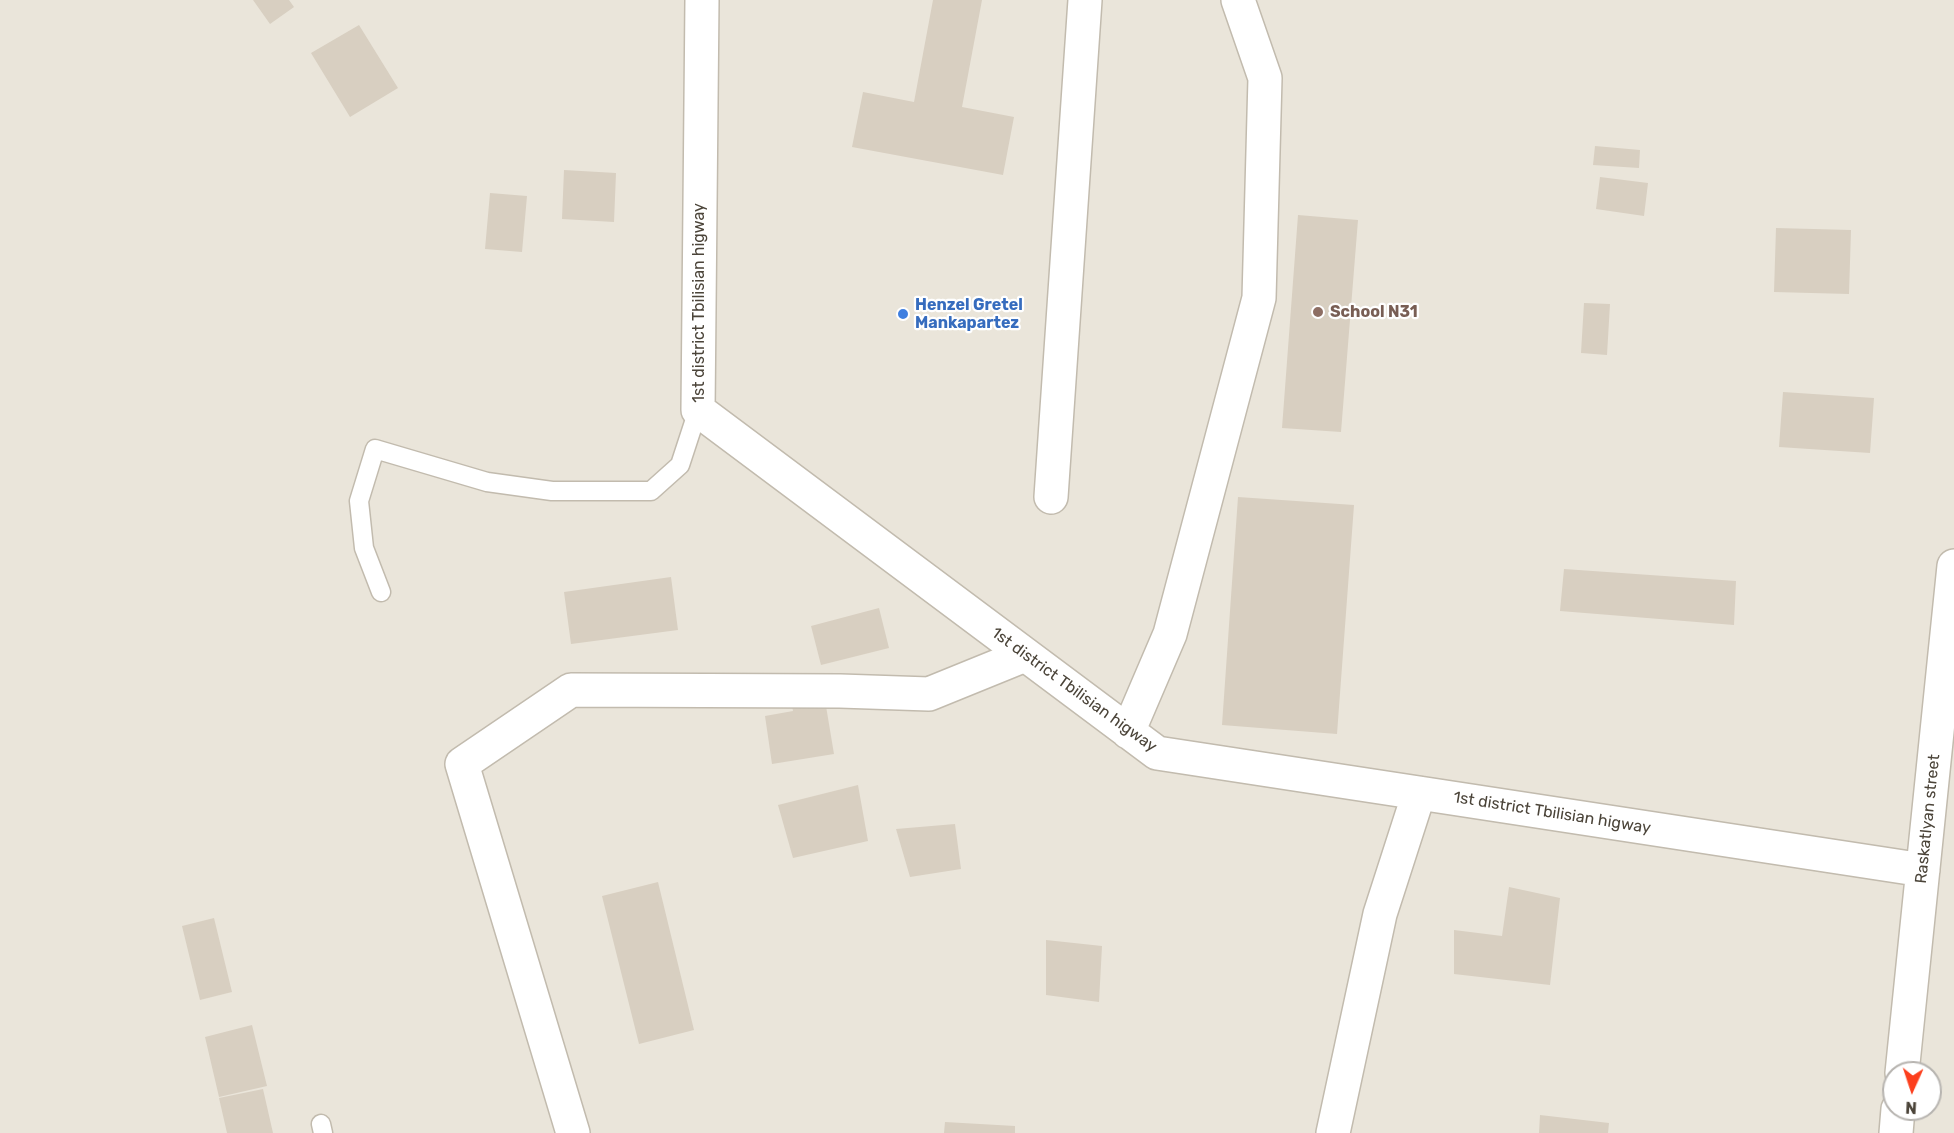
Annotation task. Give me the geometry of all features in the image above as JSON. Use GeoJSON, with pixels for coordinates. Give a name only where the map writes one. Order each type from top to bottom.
{"type":"FeatureCollection","features":[{"type":"Feature","properties":{"kind":"street","name":"1st district Tbilisian higway"},"geometry":{"type":"LineString","coordinates":[[702,0],[698,410],[1157,753],[1923,870]]}},
{"type":"Feature","properties":{"kind":"street"},"geometry":{"type":"LineString","coordinates":[[1050,497],[1084,0]]}},
{"type":"Feature","properties":{"kind":"street"},"geometry":{"type":"LineString","coordinates":[[1128,732],[1170,634],[1259,298],[1265,78],[1238,0]]}},
{"type":"Feature","properties":{"kind":"street","name":"Raskatlyan street"},"geometry":{"type":"LineString","coordinates":[[1903,1061],[1954,566]]}},
{"type":"Feature","properties":{"kind":"street"},"geometry":{"type":"LineString","coordinates":[[573,1133],[462,764],[571,690],[840,691],[929,694],[1025,655]]}},
{"type":"Feature","properties":{"kind":"street"},"geometry":{"type":"LineString","coordinates":[[1333,1133],[1380,914],[1419,793]]}},
{"type":"Feature","properties":{"kind":"lane"},"geometry":{"type":"LineString","coordinates":[[381,592],[364,548],[359,501],[375,449],[486,482],[552,491],[651,491],[680,465],[698,410]]}},
{"type":"Feature","properties":{"kind":"shaded area"},"geometry":{"type":"Polygon","coordinates":[[[0,0],[1954,0],[1954,1133],[0,1133],[0,0]]]}},
{"type":"Feature","properties":{"kind":"building"},"geometry":{"type":"Polygon","coordinates":[[[253,0],[289,0],[294,7],[270,24],[253,0]]]}},
{"type":"Feature","properties":{"kind":"building"},"geometry":{"type":"Polygon","coordinates":[[[933,0],[982,0],[962,107],[1014,117],[1003,175],[852,147],[863,92],[914,102],[933,0]]]}},
{"type":"Feature","properties":{"kind":"building"},"geometry":{"type":"Polygon","coordinates":[[[359,25],[398,88],[350,117],[311,53],[359,25]]]}},
{"type":"Feature","properties":{"kind":"building"},"geometry":{"type":"Polygon","coordinates":[[[1595,146],[1640,150],[1639,168],[1593,165],[1595,146]]]}},
{"type":"Feature","properties":{"kind":"building"},"geometry":{"type":"Polygon","coordinates":[[[564,170],[616,173],[614,222],[562,219],[564,170]]]}},
{"type":"Feature","properties":{"kind":"building"},"geometry":{"type":"Polygon","coordinates":[[[1600,177],[1648,183],[1644,216],[1596,209],[1600,177]]]}},
{"type":"Feature","properties":{"kind":"building"},"geometry":{"type":"Polygon","coordinates":[[[490,193],[527,196],[522,252],[485,249],[490,193]]]}},
{"type":"Feature","properties":{"kind":"building"},"geometry":{"type":"Polygon","coordinates":[[[1298,215],[1358,220],[1341,432],[1282,428],[1298,215]]]}},
{"type":"Feature","properties":{"kind":"building"},"geometry":{"type":"Polygon","coordinates":[[[1776,228],[1851,230],[1849,294],[1774,292],[1776,228]]]}},
{"type":"Feature","properties":{"kind":"building"},"geometry":{"type":"Polygon","coordinates":[[[1584,303],[1610,304],[1607,355],[1581,353],[1584,303]]]}},
{"type":"Feature","properties":{"kind":"building"},"geometry":{"type":"Polygon","coordinates":[[[1783,392],[1874,398],[1870,453],[1779,447],[1783,392]]]}},
{"type":"Feature","properties":{"kind":"building"},"geometry":{"type":"Polygon","coordinates":[[[1238,497],[1354,505],[1337,734],[1222,725],[1238,497]]]}},
{"type":"Feature","properties":{"kind":"building"},"geometry":{"type":"Polygon","coordinates":[[[1564,569],[1736,581],[1734,625],[1560,611],[1564,569]]]}},
{"type":"Feature","properties":{"kind":"building"},"geometry":{"type":"Polygon","coordinates":[[[671,577],[678,630],[571,644],[564,592],[671,577]]]}},
{"type":"Feature","properties":{"kind":"building"},"geometry":{"type":"Polygon","coordinates":[[[879,608],[889,648],[821,665],[811,626],[879,608]]]}},
{"type":"Feature","properties":{"kind":"building"},"geometry":{"type":"Polygon","coordinates":[[[824,694],[834,754],[772,764],[765,716],[793,711],[791,699],[824,694]]]}},
{"type":"Feature","properties":{"kind":"building"},"geometry":{"type":"Polygon","coordinates":[[[858,785],[868,841],[793,858],[778,805],[858,785]]]}},
{"type":"Feature","properties":{"kind":"building"},"geometry":{"type":"Polygon","coordinates":[[[955,824],[961,869],[910,877],[896,829],[955,824]]]}},
{"type":"Feature","properties":{"kind":"building"},"geometry":{"type":"Polygon","coordinates":[[[658,882],[694,1030],[639,1044],[602,896],[658,882]]]}},
{"type":"Feature","properties":{"kind":"building"},"geometry":{"type":"Polygon","coordinates":[[[1509,887],[1560,898],[1550,985],[1454,974],[1454,930],[1502,936],[1509,887]]]}},
{"type":"Feature","properties":{"kind":"building"},"geometry":{"type":"Polygon","coordinates":[[[214,918],[232,992],[200,1000],[182,926],[214,918]]]}},
{"type":"Feature","properties":{"kind":"building"},"geometry":{"type":"Polygon","coordinates":[[[1046,940],[1102,946],[1099,1002],[1046,995],[1046,940]]]}},
{"type":"Feature","properties":{"kind":"building"},"geometry":{"type":"Polygon","coordinates":[[[252,1025],[267,1086],[219,1097],[205,1037],[252,1025]]]}},
{"type":"Feature","properties":{"kind":"building"},"geometry":{"type":"Polygon","coordinates":[[[263,1089],[273,1133],[227,1133],[219,1098],[263,1089]]]}},
{"type":"Feature","properties":{"kind":"building"},"geometry":{"type":"Polygon","coordinates":[[[1540,1115],[1609,1123],[1608,1133],[1539,1133],[1540,1115]]]}},
{"type":"Feature","properties":{"kind":"building"},"geometry":{"type":"Polygon","coordinates":[[[945,1122],[1015,1126],[1015,1133],[944,1133],[945,1122]]]}},
{"type":"Feature","properties":{"kind":"place","name":"School N31"},"geometry":{"type":"Point","coordinates":[1318,312]}},
{"type":"Feature","properties":{"kind":"place","name":"Henzel Gretel Mankapartez"},"geometry":{"type":"Point","coordinates":[903,314]}}]}
